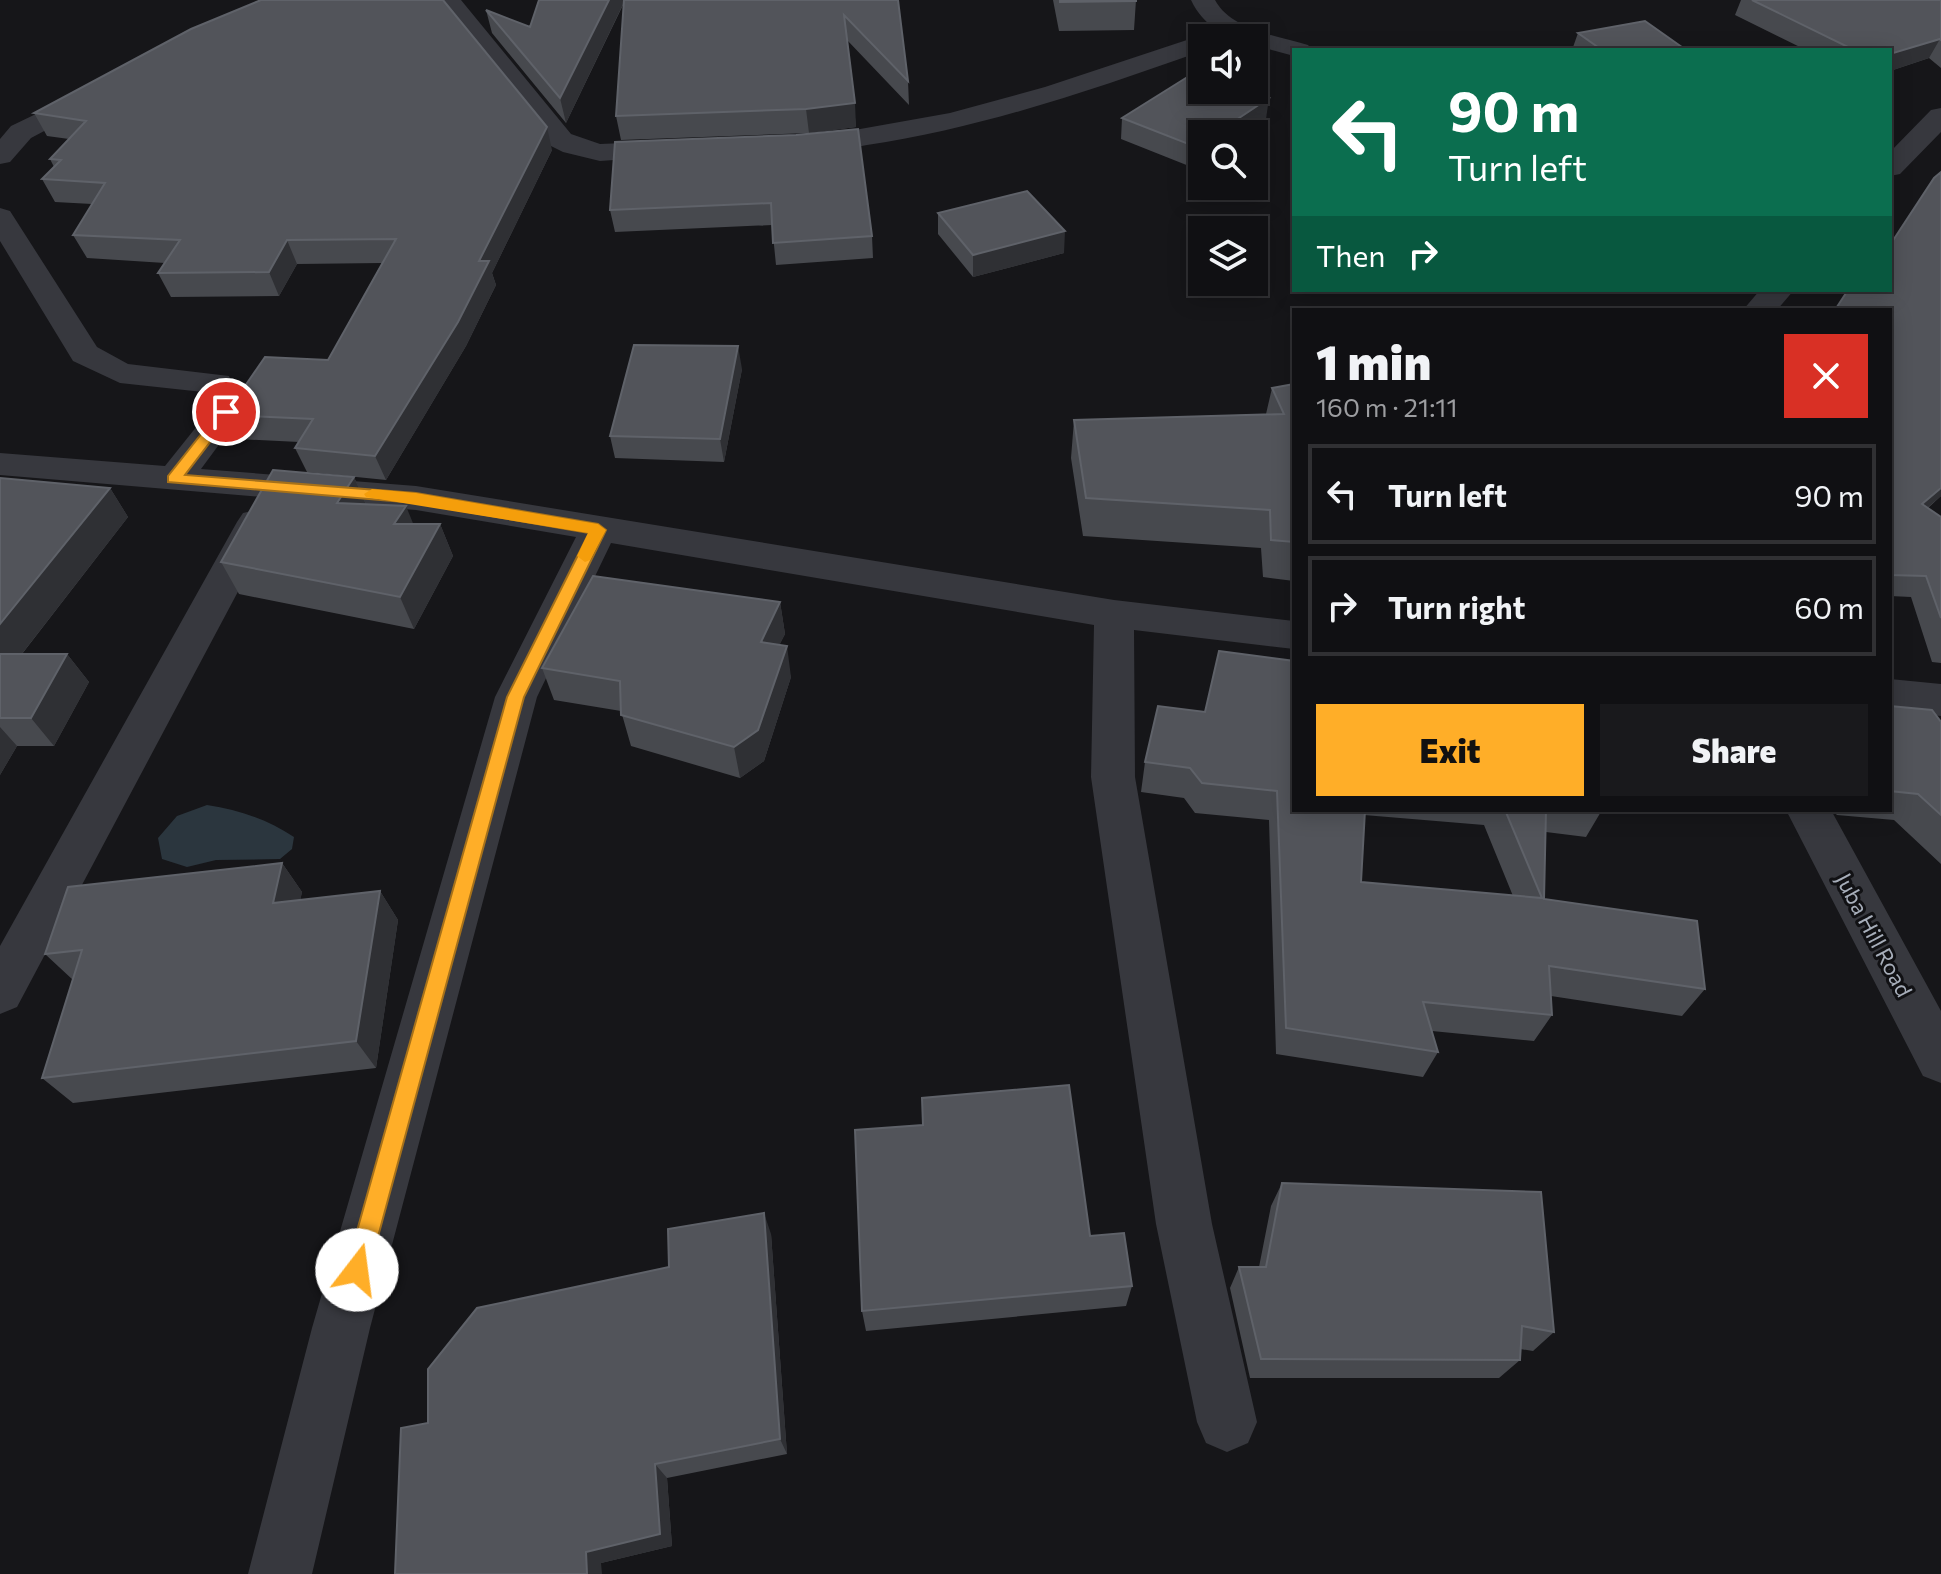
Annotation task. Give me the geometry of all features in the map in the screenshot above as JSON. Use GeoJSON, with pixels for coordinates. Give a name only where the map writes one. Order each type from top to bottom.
{"type":"FeatureCollection","features":[{"type":"Feature","properties":{"kind":"street"},"geometry":{"type":"LineString","coordinates":[[448,0],[561,140],[574,149],[609,152],[701,148]]}},
{"type":"Feature","properties":{"kind":"street"},"geometry":{"type":"LineString","coordinates":[[1203,0],[1205,9],[1218,24]]}},
{"type":"Feature","properties":{"kind":"street"},"geometry":{"type":"LineString","coordinates":[[1268,43],[1292,48]]}},
{"type":"Feature","properties":{"kind":"street"},"geometry":{"type":"LineString","coordinates":[[777,145],[885,135],[1072,87],[1188,48]]}},
{"type":"Feature","properties":{"kind":"street"},"geometry":{"type":"LineString","coordinates":[[0,156],[21,132],[58,110],[111,86]]}},
{"type":"Feature","properties":{"kind":"street"},"geometry":{"type":"LineString","coordinates":[[1892,166],[1941,116]]}},
{"type":"Feature","properties":{"kind":"street"},"geometry":{"type":"LineString","coordinates":[[0,217],[85,354],[120,373],[217,383],[226,412],[174,479]]}},
{"type":"Feature","properties":{"kind":"street"},"geometry":{"type":"LineString","coordinates":[[1761,308],[1776,292]]}},
{"type":"Feature","properties":{"kind":"street"},"geometry":{"type":"LineString","coordinates":[[0,464],[276,484],[416,498],[1114,614],[1292,635]]}},
{"type":"Feature","properties":{"kind":"street"},"geometry":{"type":"LineString","coordinates":[[0,992],[276,484]]}},
{"type":"Feature","properties":{"kind":"street"},"geometry":{"type":"LineString","coordinates":[[280,1574],[341,1328],[516,697],[598,530]]}},
{"type":"Feature","properties":{"kind":"street"},"geometry":{"type":"LineString","coordinates":[[1114,614],[1113,777],[1184,1224],[1227,1422]]}},
{"type":"Feature","properties":{"kind":"street"},"geometry":{"type":"LineString","coordinates":[[1892,695],[1941,700]]}},
{"type":"Feature","properties":{"kind":"street","name":"Juba Hill Road"},"geometry":{"type":"LineString","coordinates":[[1809,812],[1941,1060]]}},
{"type":"Feature","properties":{"kind":"shaded area"},"geometry":{"type":"Polygon","coordinates":[[[207,805],[274,825],[294,837],[292,849],[280,859],[216,860],[187,867],[162,859],[158,838],[177,816],[207,805]]]}},
{"type":"Feature","properties":{"kind":"building"},"geometry":{"type":"Polygon","coordinates":[[[261,0],[443,0],[547,127],[479,261],[489,261],[458,322],[375,456],[295,448],[313,419],[225,415],[265,357],[328,360],[396,239],[287,240],[269,272],[158,273],[180,240],[73,235],[105,183],[42,179],[61,160],[50,159],[86,121],[34,113],[191,29],[261,0]]]}},
{"type":"Feature","properties":{"kind":"building"},"geometry":{"type":"Polygon","coordinates":[[[539,0],[609,0],[560,98],[486,10],[530,27],[539,0]]]}},
{"type":"Feature","properties":{"kind":"building"},"geometry":{"type":"Polygon","coordinates":[[[624,0],[898,0],[908,81],[844,15],[855,103],[806,109],[616,116],[624,0]]]}},
{"type":"Feature","properties":{"kind":"building"},"geometry":{"type":"Polygon","coordinates":[[[1136,0],[1136,1],[1060,2],[1136,0]]]}},
{"type":"Feature","properties":{"kind":"building"},"geometry":{"type":"Polygon","coordinates":[[[1752,0],[1941,0],[1941,40],[1892,53],[1892,48],[1850,48],[1752,0]]]}},
{"type":"Feature","properties":{"kind":"building"},"geometry":{"type":"Polygon","coordinates":[[[1645,21],[1683,48],[1599,48],[1578,33],[1645,21]]]}},
{"type":"Feature","properties":{"kind":"building"},"geometry":{"type":"Polygon","coordinates":[[[1188,77],[1188,104],[1260,104],[1236,120],[1188,120],[1188,144],[1122,118],[1188,77]]]}},
{"type":"Feature","properties":{"kind":"building"},"geometry":{"type":"Polygon","coordinates":[[[858,129],[872,236],[773,243],[771,203],[610,210],[615,142],[796,135],[858,129]]]}},
{"type":"Feature","properties":{"kind":"building"},"geometry":{"type":"Polygon","coordinates":[[[1941,172],[1941,488],[1922,504],[1941,517],[1941,618],[1926,576],[1892,575],[1892,308],[1836,308],[1847,292],[1892,292],[1892,242],[1941,172]]]}},
{"type":"Feature","properties":{"kind":"building"},"geometry":{"type":"Polygon","coordinates":[[[1027,191],[1065,231],[973,255],[938,213],[1027,191]]]}},
{"type":"Feature","properties":{"kind":"building"},"geometry":{"type":"Polygon","coordinates":[[[634,345],[738,346],[720,439],[610,436],[634,345]]]}},
{"type":"Feature","properties":{"kind":"building"},"geometry":{"type":"Polygon","coordinates":[[[1292,384],[1292,542],[1271,540],[1270,510],[1086,498],[1074,420],[1284,414],[1272,388],[1292,384]]]}},
{"type":"Feature","properties":{"kind":"building"},"geometry":{"type":"Polygon","coordinates":[[[273,470],[354,477],[337,503],[406,506],[394,524],[440,524],[400,597],[221,562],[273,470]]]}},
{"type":"Feature","properties":{"kind":"building"},"geometry":{"type":"Polygon","coordinates":[[[0,478],[110,488],[0,624],[0,478]]]}},
{"type":"Feature","properties":{"kind":"building"},"geometry":{"type":"Polygon","coordinates":[[[593,576],[780,602],[761,642],[787,646],[758,730],[734,747],[621,715],[620,681],[542,668],[593,576]]]}},
{"type":"Feature","properties":{"kind":"building"},"geometry":{"type":"Polygon","coordinates":[[[1219,651],[1292,661],[1292,812],[1365,812],[1361,882],[1542,898],[1506,812],[1546,812],[1544,899],[1697,921],[1705,989],[1549,966],[1552,1015],[1423,1002],[1438,1052],[1286,1028],[1277,791],[1202,783],[1190,768],[1145,762],[1158,706],[1205,712],[1219,651]]]}},
{"type":"Feature","properties":{"kind":"building"},"geometry":{"type":"Polygon","coordinates":[[[0,654],[67,654],[31,718],[0,718],[0,654]]]}},
{"type":"Feature","properties":{"kind":"building"},"geometry":{"type":"Polygon","coordinates":[[[1892,706],[1932,710],[1941,722],[1941,815],[1918,794],[1892,791],[1892,706]]]}},
{"type":"Feature","properties":{"kind":"building"},"geometry":{"type":"Polygon","coordinates":[[[282,863],[273,903],[380,891],[356,1041],[42,1078],[82,950],[45,954],[68,887],[282,863]]]}},
{"type":"Feature","properties":{"kind":"building"},"geometry":{"type":"Polygon","coordinates":[[[1069,1085],[1090,1236],[1124,1233],[1132,1286],[862,1311],[855,1130],[923,1125],[922,1098],[1069,1085]]]}},
{"type":"Feature","properties":{"kind":"building"},"geometry":{"type":"Polygon","coordinates":[[[1282,1183],[1541,1192],[1554,1332],[1522,1326],[1520,1360],[1261,1359],[1239,1267],[1266,1267],[1282,1183]]]}},
{"type":"Feature","properties":{"kind":"building"},"geometry":{"type":"Polygon","coordinates":[[[764,1213],[780,1439],[655,1464],[660,1534],[586,1552],[587,1574],[395,1574],[401,1428],[428,1423],[428,1369],[477,1308],[669,1267],[668,1229],[764,1213]]]}},
{"type":"Feature","properties":{"kind":"slow traffic"},"geometry":{"type":"LineString","coordinates":[[372,494],[416,498],[598,530],[585,556]]}},
{"type":"Feature","properties":{"kind":"route"},"geometry":{"type":"LineString","coordinates":[[226,412],[174,479],[276,484],[416,498],[598,530],[516,697],[357,1270]]}}]}
